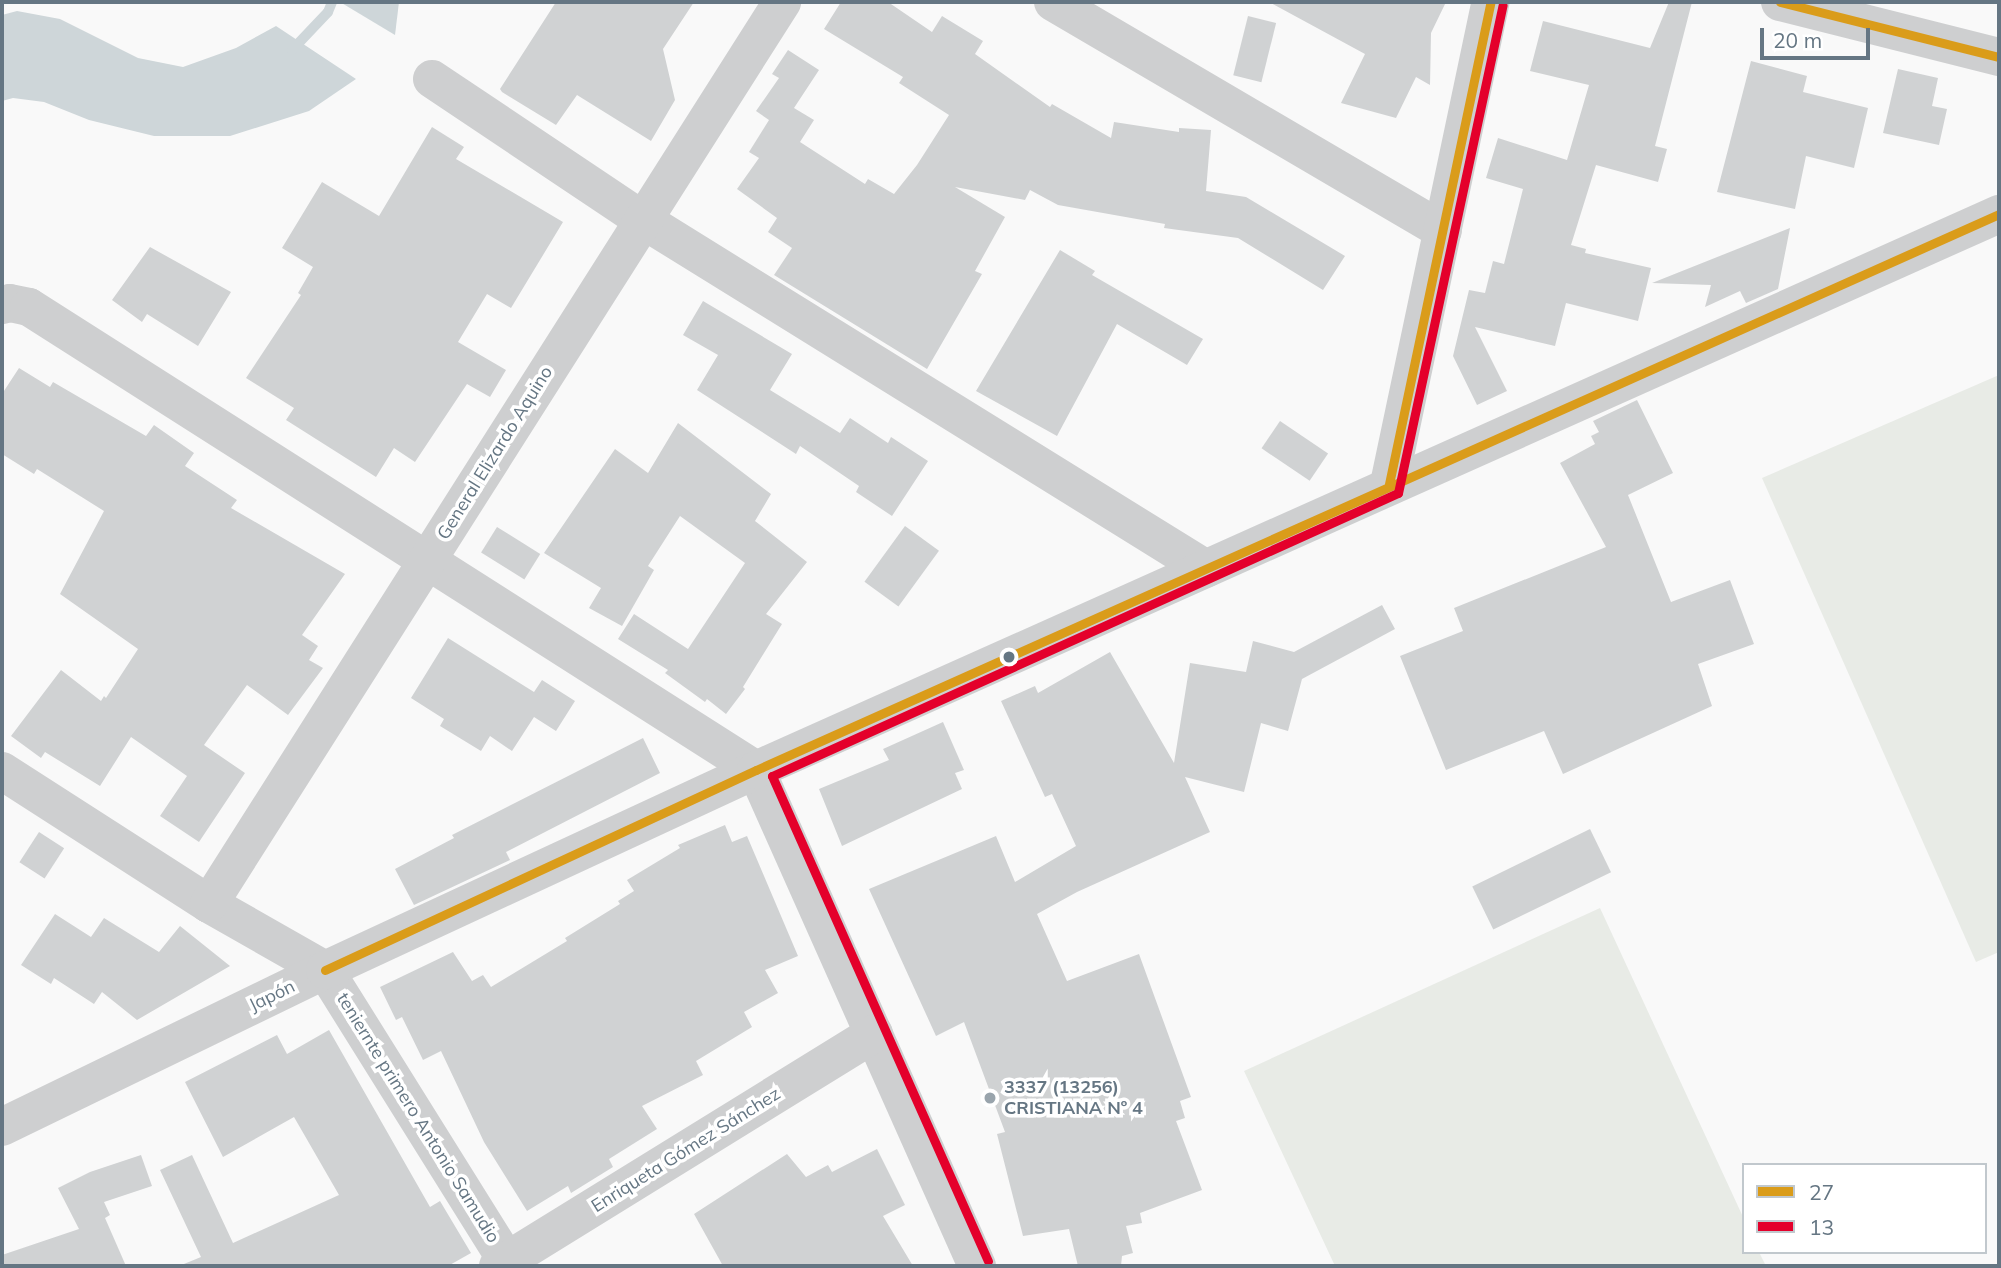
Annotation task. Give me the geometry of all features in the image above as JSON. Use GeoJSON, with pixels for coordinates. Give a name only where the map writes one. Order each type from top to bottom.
{"type":"FeatureCollection","features":[{"type":"Feature","properties":{"kind":"street","name":"General Elizardo Aquino"},"geometry":{"type":"LineString","coordinates":[[209,904],[782,2]]}},
{"type":"Feature","properties":{"kind":"street"},"geometry":{"type":"LineString","coordinates":[[1053,2],[1443,231]]}},
{"type":"Feature","properties":{"kind":"street"},"geometry":{"type":"LineString","coordinates":[[1389,484],[1491,2]]}},
{"type":"Feature","properties":{"kind":"street"},"geometry":{"type":"LineString","coordinates":[[1780,2],[1999,57]]}},
{"type":"Feature","properties":{"kind":"street"},"geometry":{"type":"LineString","coordinates":[[432,79],[643,220],[1206,569]]}},
{"type":"Feature","properties":{"kind":"street","name":"Japón"},"geometry":{"type":"LineString","coordinates":[[2,1128],[325,970],[755,770],[1206,569],[1389,484],[1999,214]]}},
{"type":"Feature","properties":{"kind":"street"},"geometry":{"type":"LineString","coordinates":[[2,305],[10,303],[29,307],[755,770],[977,1266]]}},
{"type":"Feature","properties":{"kind":"street"},"geometry":{"type":"LineString","coordinates":[[2,771],[209,904],[325,970]]}},
{"type":"Feature","properties":{"kind":"street","name":"teniernte primero Antonio Samudio"},"geometry":{"type":"LineString","coordinates":[[325,970],[505,1264]]}},
{"type":"Feature","properties":{"kind":"street","name":"Enriqueta Gómez Sánchez"},"geometry":{"type":"LineString","coordinates":[[505,1264],[874,1034]]}},
{"type":"Feature","properties":{"kind":"shaded area"},"geometry":{"type":"Polygon","coordinates":[[[340,2],[399,2],[395,35],[340,2]]]}},
{"type":"Feature","properties":{"kind":"shaded area"},"geometry":{"type":"Polygon","coordinates":[[[17,11],[60,19],[138,58],[183,67],[236,48],[276,26],[356,79],[309,111],[230,136],[154,136],[89,120],[44,102],[13,98],[2,101],[2,15],[17,11]]]}},
{"type":"Feature","properties":{"kind":"shaded area"},"geometry":{"type":"Polygon","coordinates":[[[1999,375],[1999,952],[1976,962],[1762,478],[1999,375]]]}},
{"type":"Feature","properties":{"kind":"shaded area"},"geometry":{"type":"Polygon","coordinates":[[[1600,908],[1742,1215],[1742,1254],[1760,1254],[1766,1266],[1335,1266],[1244,1071],[1600,908]]]}},
{"type":"Feature","properties":{"kind":"building"},"geometry":{"type":"Polygon","coordinates":[[[556,2],[694,2],[663,49],[675,100],[651,141],[577,95],[556,125],[502,92],[500,89],[556,2]]]}},
{"type":"Feature","properties":{"kind":"building"},"geometry":{"type":"Polygon","coordinates":[[[841,2],[888,2],[932,32],[942,16],[983,41],[975,54],[1050,107],[1052,104],[1111,138],[1114,122],[1179,132],[1179,128],[1211,130],[1206,191],[1246,197],[1345,256],[1323,290],[1238,238],[1164,228],[1165,224],[1058,205],[1030,190],[1025,200],[955,187],[1005,217],[975,271],[982,274],[927,369],[774,275],[792,248],[768,232],[777,218],[737,189],[759,158],[749,152],[769,120],[756,111],[779,78],[772,74],[788,50],[819,70],[794,108],[814,120],[800,142],[865,184],[868,179],[894,194],[917,165],[949,115],[899,83],[903,77],[824,29],[841,2]]]}},
{"type":"Feature","properties":{"kind":"building"},"geometry":{"type":"Polygon","coordinates":[[[1269,2],[1446,2],[1431,33],[1430,85],[1416,77],[1396,118],[1341,103],[1365,54],[1269,2]]]}},
{"type":"Feature","properties":{"kind":"building"},"geometry":{"type":"Polygon","coordinates":[[[1669,2],[1692,2],[1655,146],[1667,149],[1658,182],[1596,165],[1571,245],[1586,249],[1585,253],[1651,268],[1638,321],[1566,303],[1555,346],[1475,327],[1507,391],[1477,405],[1453,356],[1469,290],[1485,293],[1493,261],[1504,264],[1523,189],[1486,178],[1498,138],[1567,160],[1589,85],[1530,71],[1543,21],[1650,48],[1669,2]]]}},
{"type":"Feature","properties":{"kind":"building"},"geometry":{"type":"Polygon","coordinates":[[[1248,16],[1276,23],[1261,82],[1233,75],[1248,16]]]}},
{"type":"Feature","properties":{"kind":"building"},"geometry":{"type":"Polygon","coordinates":[[[1751,61],[1807,76],[1803,92],[1868,108],[1854,168],[1806,156],[1795,209],[1717,192],[1751,61]]]}},
{"type":"Feature","properties":{"kind":"building"},"geometry":{"type":"Polygon","coordinates":[[[1898,69],[1938,78],[1932,106],[1947,109],[1939,145],[1883,133],[1898,69]]]}},
{"type":"Feature","properties":{"kind":"building"},"geometry":{"type":"Polygon","coordinates":[[[432,127],[464,147],[456,159],[563,222],[511,308],[487,294],[458,342],[506,370],[490,397],[467,384],[415,462],[394,448],[376,477],[286,420],[294,408],[246,378],[301,295],[298,293],[313,267],[282,248],[322,182],[379,216],[432,127]]]}},
{"type":"Feature","properties":{"kind":"building"},"geometry":{"type":"Polygon","coordinates":[[[1790,228],[1778,289],[1746,303],[1740,291],[1705,307],[1711,285],[1652,283],[1790,228]]]}},
{"type":"Feature","properties":{"kind":"building"},"geometry":{"type":"Polygon","coordinates":[[[150,247],[231,292],[198,346],[147,314],[142,322],[112,300],[150,247]]]}},
{"type":"Feature","properties":{"kind":"building"},"geometry":{"type":"Polygon","coordinates":[[[1060,250],[1095,271],[1092,275],[1203,339],[1187,365],[1117,324],[1057,436],[976,391],[1060,250]]]}},
{"type":"Feature","properties":{"kind":"building"},"geometry":{"type":"Polygon","coordinates":[[[703,301],[792,354],[770,390],[840,433],[850,418],[888,443],[891,437],[928,461],[892,516],[856,492],[859,486],[800,446],[796,454],[697,390],[718,355],[683,335],[703,301]]]}},
{"type":"Feature","properties":{"kind":"building"},"geometry":{"type":"Polygon","coordinates":[[[19,368],[50,387],[53,382],[146,436],[154,425],[194,453],[185,466],[237,500],[231,508],[345,574],[302,635],[318,646],[309,660],[323,668],[288,715],[247,685],[204,745],[245,773],[199,842],[160,816],[187,776],[131,737],[100,786],[45,752],[41,758],[11,736],[61,670],[101,701],[104,696],[106,698],[138,649],[60,594],[104,511],[37,469],[34,474],[2,454],[2,394],[19,368]]]}},
{"type":"Feature","properties":{"kind":"building"},"geometry":{"type":"Polygon","coordinates":[[[1637,400],[1673,473],[1628,495],[1671,602],[1730,580],[1754,644],[1698,664],[1712,706],[1563,774],[1544,731],[1446,770],[1400,656],[1463,631],[1454,608],[1606,547],[1560,463],[1595,444],[1591,436],[1599,432],[1593,421],[1637,400]]]}},
{"type":"Feature","properties":{"kind":"building"},"geometry":{"type":"Polygon","coordinates":[[[1280,421],[1328,453],[1310,481],[1262,448],[1280,421]]]}},
{"type":"Feature","properties":{"kind":"building"},"geometry":{"type":"Polygon","coordinates":[[[678,423],[771,494],[755,521],[807,562],[766,614],[782,624],[743,687],[745,689],[726,714],[665,673],[668,670],[618,639],[634,614],[688,649],[745,563],[680,516],[648,566],[654,570],[622,626],[589,608],[601,588],[544,553],[615,449],[648,473],[678,423]]]}},
{"type":"Feature","properties":{"kind":"building"},"geometry":{"type":"Polygon","coordinates":[[[905,526],[939,551],[898,607],[864,582],[905,526]]]}},
{"type":"Feature","properties":{"kind":"building"},"geometry":{"type":"Polygon","coordinates":[[[497,527],[540,554],[524,579],[481,552],[497,527]]]}},
{"type":"Feature","properties":{"kind":"building"},"geometry":{"type":"Polygon","coordinates":[[[1382,605],[1395,629],[1302,679],[1288,731],[1261,723],[1244,792],[1185,777],[1210,832],[1077,892],[1037,914],[1067,981],[1139,954],[1191,1097],[1180,1101],[1185,1118],[1176,1121],[1202,1190],[1140,1213],[1142,1223],[1126,1226],[1133,1253],[1122,1256],[1121,1266],[1078,1266],[1069,1229],[1023,1236],[997,1134],[1005,1132],[964,1022],[936,1036],[869,889],[996,836],[1015,882],[1076,846],[1052,794],[1045,797],[1001,701],[1035,686],[1038,693],[1110,652],[1174,763],[1190,663],[1246,672],[1253,641],[1294,652],[1382,605]]]}},
{"type":"Feature","properties":{"kind":"building"},"geometry":{"type":"Polygon","coordinates":[[[448,638],[534,692],[542,680],[575,701],[556,731],[534,717],[512,751],[490,736],[481,751],[440,726],[444,719],[411,698],[448,638]]]}},
{"type":"Feature","properties":{"kind":"building"},"geometry":{"type":"Polygon","coordinates":[[[943,722],[964,770],[955,773],[962,789],[842,846],[819,789],[889,760],[883,749],[943,722]]]}},
{"type":"Feature","properties":{"kind":"building"},"geometry":{"type":"Polygon","coordinates":[[[643,738],[660,773],[506,852],[510,860],[414,905],[395,869],[454,838],[452,835],[643,738]]]}},
{"type":"Feature","properties":{"kind":"building"},"geometry":{"type":"Polygon","coordinates":[[[725,825],[732,842],[747,836],[798,956],[765,970],[778,993],[744,1012],[752,1027],[696,1061],[703,1075],[642,1106],[657,1129],[609,1159],[613,1167],[571,1193],[568,1186],[527,1211],[484,1142],[441,1051],[423,1060],[402,1017],[396,1020],[380,987],[453,952],[472,981],[483,975],[491,987],[567,941],[565,938],[620,904],[618,901],[634,891],[627,880],[680,848],[678,845],[725,825]]]}},
{"type":"Feature","properties":{"kind":"building"},"geometry":{"type":"Polygon","coordinates":[[[1590,829],[1611,872],[1493,930],[1472,886],[1590,829]]]}},
{"type":"Feature","properties":{"kind":"building"},"geometry":{"type":"Polygon","coordinates":[[[39,832],[64,848],[45,879],[19,862],[39,832]]]}},
{"type":"Feature","properties":{"kind":"building"},"geometry":{"type":"Polygon","coordinates":[[[55,914],[91,937],[104,918],[159,952],[180,926],[230,966],[137,1020],[102,992],[94,1004],[54,978],[51,984],[21,965],[55,914]]]}},
{"type":"Feature","properties":{"kind":"building"},"geometry":{"type":"Polygon","coordinates":[[[329,1030],[430,1207],[440,1201],[471,1253],[448,1266],[179,1266],[201,1257],[160,1170],[192,1155],[233,1243],[339,1195],[294,1117],[223,1157],[185,1082],[277,1035],[287,1054],[329,1030]]]}},
{"type":"Feature","properties":{"kind":"building"},"geometry":{"type":"Polygon","coordinates":[[[877,1149],[905,1205],[883,1216],[913,1266],[723,1266],[694,1214],[787,1154],[806,1177],[828,1165],[832,1172],[877,1149]]]}},
{"type":"Feature","properties":{"kind":"building"},"geometry":{"type":"Polygon","coordinates":[[[141,1155],[152,1186],[104,1202],[110,1215],[105,1218],[126,1266],[2,1266],[2,1255],[79,1229],[58,1188],[90,1172],[141,1155]]]}},
{"type":"Feature","properties":{"kind":"waterway"},"geometry":{"type":"LineString","coordinates":[[292,50],[328,12],[332,2]]}},
{"type":"Feature","properties":{"kind":"transit line","name":"27"},"geometry":{"type":"LineString","coordinates":[[1389,484],[1491,2]]}},
{"type":"Feature","properties":{"kind":"transit line","name":"27"},"geometry":{"type":"LineString","coordinates":[[1780,2],[1999,57]]}},
{"type":"Feature","properties":{"kind":"transit line","name":"13"},"geometry":{"type":"LineString","coordinates":[[988,1261],[772,776],[1398,493],[1503,5]]}},
{"type":"Feature","properties":{"kind":"transit line","name":"27"},"geometry":{"type":"LineString","coordinates":[[325,970],[756,770],[1999,214]]}},
{"type":"Feature","properties":{"kind":"place","name":"3337 (13256) CRISTIANA Nº 4"},"geometry":{"type":"Point","coordinates":[990,1098]}}]}
